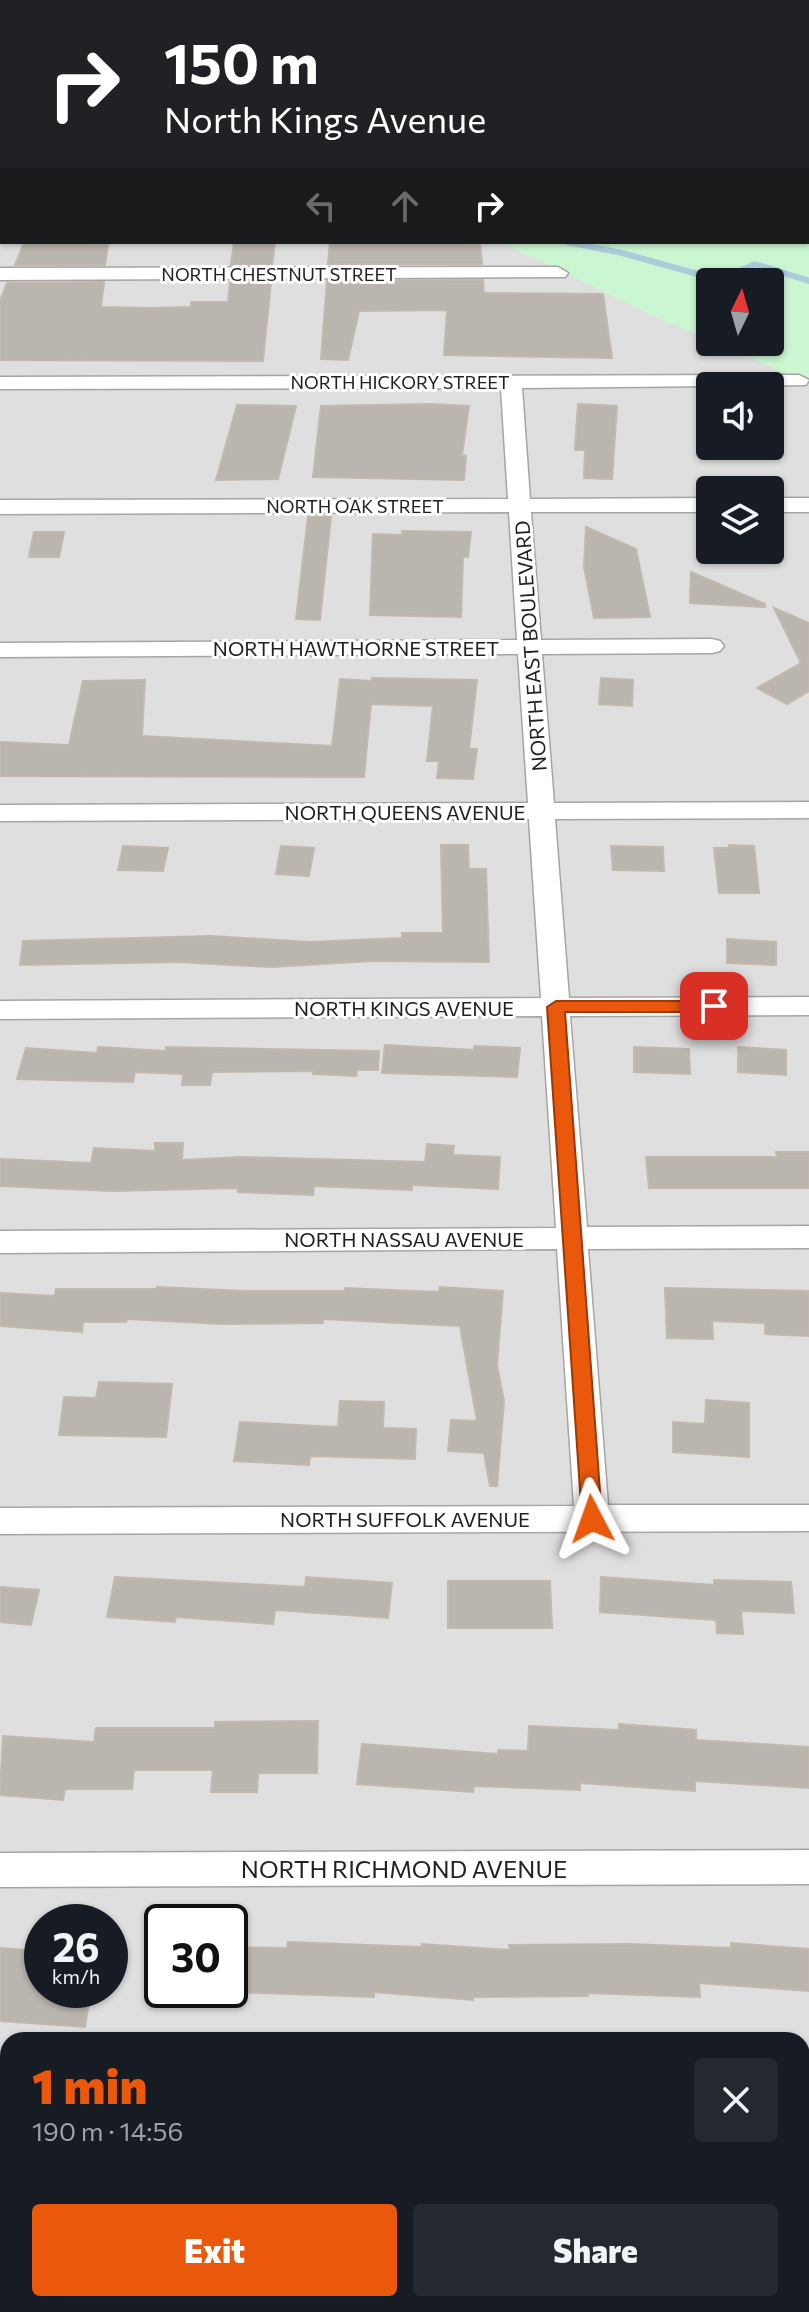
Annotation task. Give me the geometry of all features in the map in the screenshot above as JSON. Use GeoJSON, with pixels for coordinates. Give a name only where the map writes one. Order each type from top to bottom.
{"type":"FeatureCollection","features":[{"type":"Feature","properties":{"kind":"street","name":"NORTH CHESTNUT STREET"},"geometry":{"type":"LineString","coordinates":[[0,274],[558,273]]}},
{"type":"Feature","properties":{"kind":"street","name":"NORTH HICKORY STREET"},"geometry":{"type":"LineString","coordinates":[[0,383],[799,381]]}},
{"type":"Feature","properties":{"kind":"street","name":"NORTH EAST BOULEVARD"},"geometry":{"type":"LineString","coordinates":[[511,382],[592,1519]]}},
{"type":"Feature","properties":{"kind":"street","name":"NORTH OAK STREET"},"geometry":{"type":"LineString","coordinates":[[0,507],[696,505]]}},
{"type":"Feature","properties":{"kind":"street"},"geometry":{"type":"LineString","coordinates":[[784,505],[809,505]]}},
{"type":"Feature","properties":{"kind":"street","name":"NORTH HAWTHORNE STREET"},"geometry":{"type":"LineString","coordinates":[[0,650],[712,646]]}},
{"type":"Feature","properties":{"kind":"street","name":"NORTH QUEENS AVENUE"},"geometry":{"type":"LineString","coordinates":[[0,813],[809,810]]}},
{"type":"Feature","properties":{"kind":"street","name":"NORTH KINGS AVENUE"},"geometry":{"type":"LineString","coordinates":[[0,1010],[809,1006]]}},
{"type":"Feature","properties":{"kind":"street","name":"NORTH NASSAU AVENUE"},"geometry":{"type":"LineString","coordinates":[[0,1242],[809,1237]]}},
{"type":"Feature","properties":{"kind":"street","name":"NORTH SUFFOLK AVENUE"},"geometry":{"type":"LineString","coordinates":[[0,1521],[809,1518]]}},
{"type":"Feature","properties":{"kind":"street","name":"NORTH RICHMOND AVENUE"},"geometry":{"type":"LineString","coordinates":[[0,1870],[809,1867]]}},
{"type":"Feature","properties":{"kind":"shaded area"},"geometry":{"type":"Polygon","coordinates":[[[0,244],[508,244],[696,321],[696,356],[777,356],[809,375],[809,2032],[0,2032],[0,244]]]}},
{"type":"Feature","properties":{"kind":"green space"},"geometry":{"type":"Polygon","coordinates":[[[504,244],[809,244],[809,385],[747,356],[784,356],[784,268],[696,268],[696,334],[504,244]]]}},
{"type":"Feature","properties":{"kind":"building"},"geometry":{"type":"Polygon","coordinates":[[[24,244],[108,245],[105,265],[15,265],[24,244]]]}},
{"type":"Feature","properties":{"kind":"building"},"geometry":{"type":"Polygon","coordinates":[[[234,244],[275,244],[272,265],[231,265],[234,244]]]}},
{"type":"Feature","properties":{"kind":"building"},"geometry":{"type":"Polygon","coordinates":[[[330,244],[467,244],[480,245],[482,264],[328,264],[330,244]]]}},
{"type":"Feature","properties":{"kind":"building"},"geometry":{"type":"Polygon","coordinates":[[[483,280],[484,293],[603,294],[612,358],[444,355],[447,310],[359,311],[348,360],[321,359],[327,281],[483,280]]]}},
{"type":"Feature","properties":{"kind":"building"},"geometry":{"type":"Polygon","coordinates":[[[104,282],[101,307],[151,308],[191,307],[191,302],[228,302],[230,282],[271,282],[263,361],[0,360],[0,301],[7,283],[104,282]]]}},
{"type":"Feature","properties":{"kind":"building"},"geometry":{"type":"Polygon","coordinates":[[[578,404],[617,406],[612,479],[584,478],[585,450],[575,450],[578,404]]]}},
{"type":"Feature","properties":{"kind":"building"},"geometry":{"type":"Polygon","coordinates":[[[237,405],[296,406],[278,479],[216,480],[237,405]]]}},
{"type":"Feature","properties":{"kind":"building"},"geometry":{"type":"Polygon","coordinates":[[[321,406],[469,406],[462,455],[466,456],[464,480],[313,477],[321,406]]]}},
{"type":"Feature","properties":{"kind":"building"},"geometry":{"type":"Polygon","coordinates":[[[308,516],[331,516],[320,620],[296,619],[308,516]]]}},
{"type":"Feature","properties":{"kind":"building"},"geometry":{"type":"Polygon","coordinates":[[[586,527],[636,549],[650,617],[594,618],[584,567],[586,527]]]}},
{"type":"Feature","properties":{"kind":"building"},"geometry":{"type":"Polygon","coordinates":[[[402,531],[471,532],[468,557],[463,557],[461,617],[370,615],[373,534],[402,535],[402,531]]]}},
{"type":"Feature","properties":{"kind":"building"},"geometry":{"type":"Polygon","coordinates":[[[34,532],[64,532],[59,557],[29,557],[34,532]]]}},
{"type":"Feature","properties":{"kind":"building"},"geometry":{"type":"Polygon","coordinates":[[[691,572],[765,604],[765,607],[690,603],[691,572]]]}},
{"type":"Feature","properties":{"kind":"building"},"geometry":{"type":"Polygon","coordinates":[[[774,608],[809,623],[809,691],[787,704],[757,688],[801,663],[774,608]]]}},
{"type":"Feature","properties":{"kind":"building"},"geometry":{"type":"Polygon","coordinates":[[[372,678],[477,680],[469,749],[477,749],[473,779],[437,778],[439,761],[427,761],[433,706],[371,704],[364,777],[0,776],[0,742],[69,745],[83,681],[145,680],[142,736],[332,746],[340,679],[371,681],[372,678]]]}},
{"type":"Feature","properties":{"kind":"building"},"geometry":{"type":"Polygon","coordinates":[[[601,678],[633,680],[632,706],[599,704],[601,678]]]}},
{"type":"Feature","properties":{"kind":"building"},"geometry":{"type":"Polygon","coordinates":[[[441,845],[468,845],[469,869],[486,869],[489,962],[372,961],[271,967],[177,962],[20,965],[23,941],[211,936],[310,942],[402,938],[402,933],[443,933],[441,845]]]}},
{"type":"Feature","properties":{"kind":"building"},"geometry":{"type":"Polygon","coordinates":[[[729,845],[754,846],[759,893],[719,893],[714,848],[729,848],[729,845]]]}},
{"type":"Feature","properties":{"kind":"building"},"geometry":{"type":"Polygon","coordinates":[[[123,846],[168,848],[163,871],[118,870],[123,846]]]}},
{"type":"Feature","properties":{"kind":"building"},"geometry":{"type":"Polygon","coordinates":[[[281,846],[314,848],[309,876],[276,874],[281,846]]]}},
{"type":"Feature","properties":{"kind":"building"},"geometry":{"type":"Polygon","coordinates":[[[611,846],[663,847],[664,871],[613,870],[611,846]]]}},
{"type":"Feature","properties":{"kind":"building"},"geometry":{"type":"Polygon","coordinates":[[[727,939],[776,942],[776,965],[727,963],[727,939]]]}},
{"type":"Feature","properties":{"kind":"building"},"geometry":{"type":"Polygon","coordinates":[[[385,1045],[474,1050],[474,1046],[520,1048],[517,1077],[382,1073],[385,1045]]]}},
{"type":"Feature","properties":{"kind":"building"},"geometry":{"type":"Polygon","coordinates":[[[98,1047],[166,1051],[166,1047],[379,1051],[378,1070],[357,1070],[356,1076],[313,1074],[313,1071],[212,1072],[210,1085],[182,1085],[183,1074],[135,1072],[133,1082],[17,1079],[26,1048],[97,1053],[98,1047]]]}},
{"type":"Feature","properties":{"kind":"building"},"geometry":{"type":"Polygon","coordinates":[[[634,1047],[689,1049],[690,1074],[634,1072],[634,1047]]]}},
{"type":"Feature","properties":{"kind":"building"},"geometry":{"type":"Polygon","coordinates":[[[738,1047],[786,1050],[786,1075],[738,1072],[738,1047]]]}},
{"type":"Feature","properties":{"kind":"building"},"geometry":{"type":"Polygon","coordinates":[[[155,1143],[183,1143],[182,1160],[242,1157],[425,1162],[427,1144],[454,1146],[453,1155],[500,1157],[498,1189],[412,1185],[412,1190],[314,1186],[313,1195],[238,1192],[238,1188],[112,1191],[0,1186],[0,1159],[91,1163],[94,1148],[155,1151],[155,1143]]]}},
{"type":"Feature","properties":{"kind":"building"},"geometry":{"type":"Polygon","coordinates":[[[776,1152],[809,1152],[809,1188],[649,1188],[646,1157],[777,1157],[776,1152]]]}},
{"type":"Feature","properties":{"kind":"building"},"geometry":{"type":"Polygon","coordinates":[[[157,1287],[245,1291],[345,1291],[345,1288],[439,1292],[440,1287],[503,1291],[497,1365],[504,1401],[497,1486],[490,1486],[484,1453],[448,1451],[451,1420],[477,1421],[460,1326],[323,1319],[323,1323],[222,1324],[127,1319],[126,1322],[83,1322],[82,1332],[0,1326],[0,1293],[55,1296],[56,1289],[157,1287]]]}},
{"type":"Feature","properties":{"kind":"building"},"geometry":{"type":"Polygon","coordinates":[[[665,1288],[809,1291],[809,1336],[765,1334],[765,1323],[712,1321],[713,1339],[667,1338],[665,1288]]]}},
{"type":"Feature","properties":{"kind":"building"},"geometry":{"type":"Polygon","coordinates":[[[99,1382],[172,1384],[166,1437],[59,1435],[64,1397],[96,1398],[99,1382]]]}},
{"type":"Feature","properties":{"kind":"building"},"geometry":{"type":"Polygon","coordinates":[[[706,1400],[749,1403],[749,1457],[673,1452],[673,1422],[705,1424],[706,1400]]]}},
{"type":"Feature","properties":{"kind":"building"},"geometry":{"type":"Polygon","coordinates":[[[340,1401],[384,1402],[383,1428],[416,1429],[415,1459],[310,1456],[309,1465],[234,1461],[240,1422],[338,1427],[340,1401]]]}},
{"type":"Feature","properties":{"kind":"building"},"geometry":{"type":"Polygon","coordinates":[[[115,1577],[305,1587],[306,1577],[392,1583],[388,1618],[275,1610],[273,1624],[176,1617],[175,1622],[107,1617],[115,1577]]]}},
{"type":"Feature","properties":{"kind":"building"},"geometry":{"type":"Polygon","coordinates":[[[601,1577],[714,1585],[714,1580],[791,1582],[794,1613],[741,1611],[743,1634],[717,1633],[716,1620],[600,1612],[601,1577]]]}},
{"type":"Feature","properties":{"kind":"building"},"geometry":{"type":"Polygon","coordinates":[[[448,1581],[550,1581],[552,1628],[448,1628],[448,1581]]]}},
{"type":"Feature","properties":{"kind":"building"},"geometry":{"type":"Polygon","coordinates":[[[0,1587],[39,1590],[31,1625],[0,1622],[0,1587]]]}},
{"type":"Feature","properties":{"kind":"building"},"geometry":{"type":"Polygon","coordinates":[[[318,1721],[317,1773],[258,1773],[257,1792],[211,1792],[213,1770],[134,1770],[132,1789],[65,1789],[63,1800],[0,1795],[3,1736],[94,1742],[96,1728],[215,1728],[215,1722],[318,1721]]]}},
{"type":"Feature","properties":{"kind":"building"},"geometry":{"type":"Polygon","coordinates":[[[619,1724],[696,1730],[696,1740],[809,1747],[809,1788],[695,1781],[695,1791],[580,1783],[580,1790],[474,1786],[473,1792],[357,1784],[362,1744],[498,1754],[498,1750],[528,1751],[529,1726],[619,1730],[619,1724]]]}},
{"type":"Feature","properties":{"kind":"building"},"geometry":{"type":"Polygon","coordinates":[[[288,1942],[422,1947],[422,1944],[510,1950],[509,1945],[630,1944],[731,1948],[731,1943],[809,1949],[809,1991],[699,1983],[700,1997],[588,1993],[588,1996],[473,1997],[473,2000],[374,1992],[374,1997],[248,1993],[248,1947],[287,1948],[288,1942]]]}},
{"type":"Feature","properties":{"kind":"building"},"geometry":{"type":"Polygon","coordinates":[[[0,1948],[24,1950],[24,2008],[88,2008],[85,2027],[0,2021],[0,1948]]]}},
{"type":"Feature","properties":{"kind":"waterway"},"geometry":{"type":"LineString","coordinates":[[577,244],[705,276],[740,271],[755,264],[809,281]]}},
{"type":"Feature","properties":{"kind":"route"},"geometry":{"type":"LineString","coordinates":[[592,1519],[556,1007],[714,1006]]}}]}
